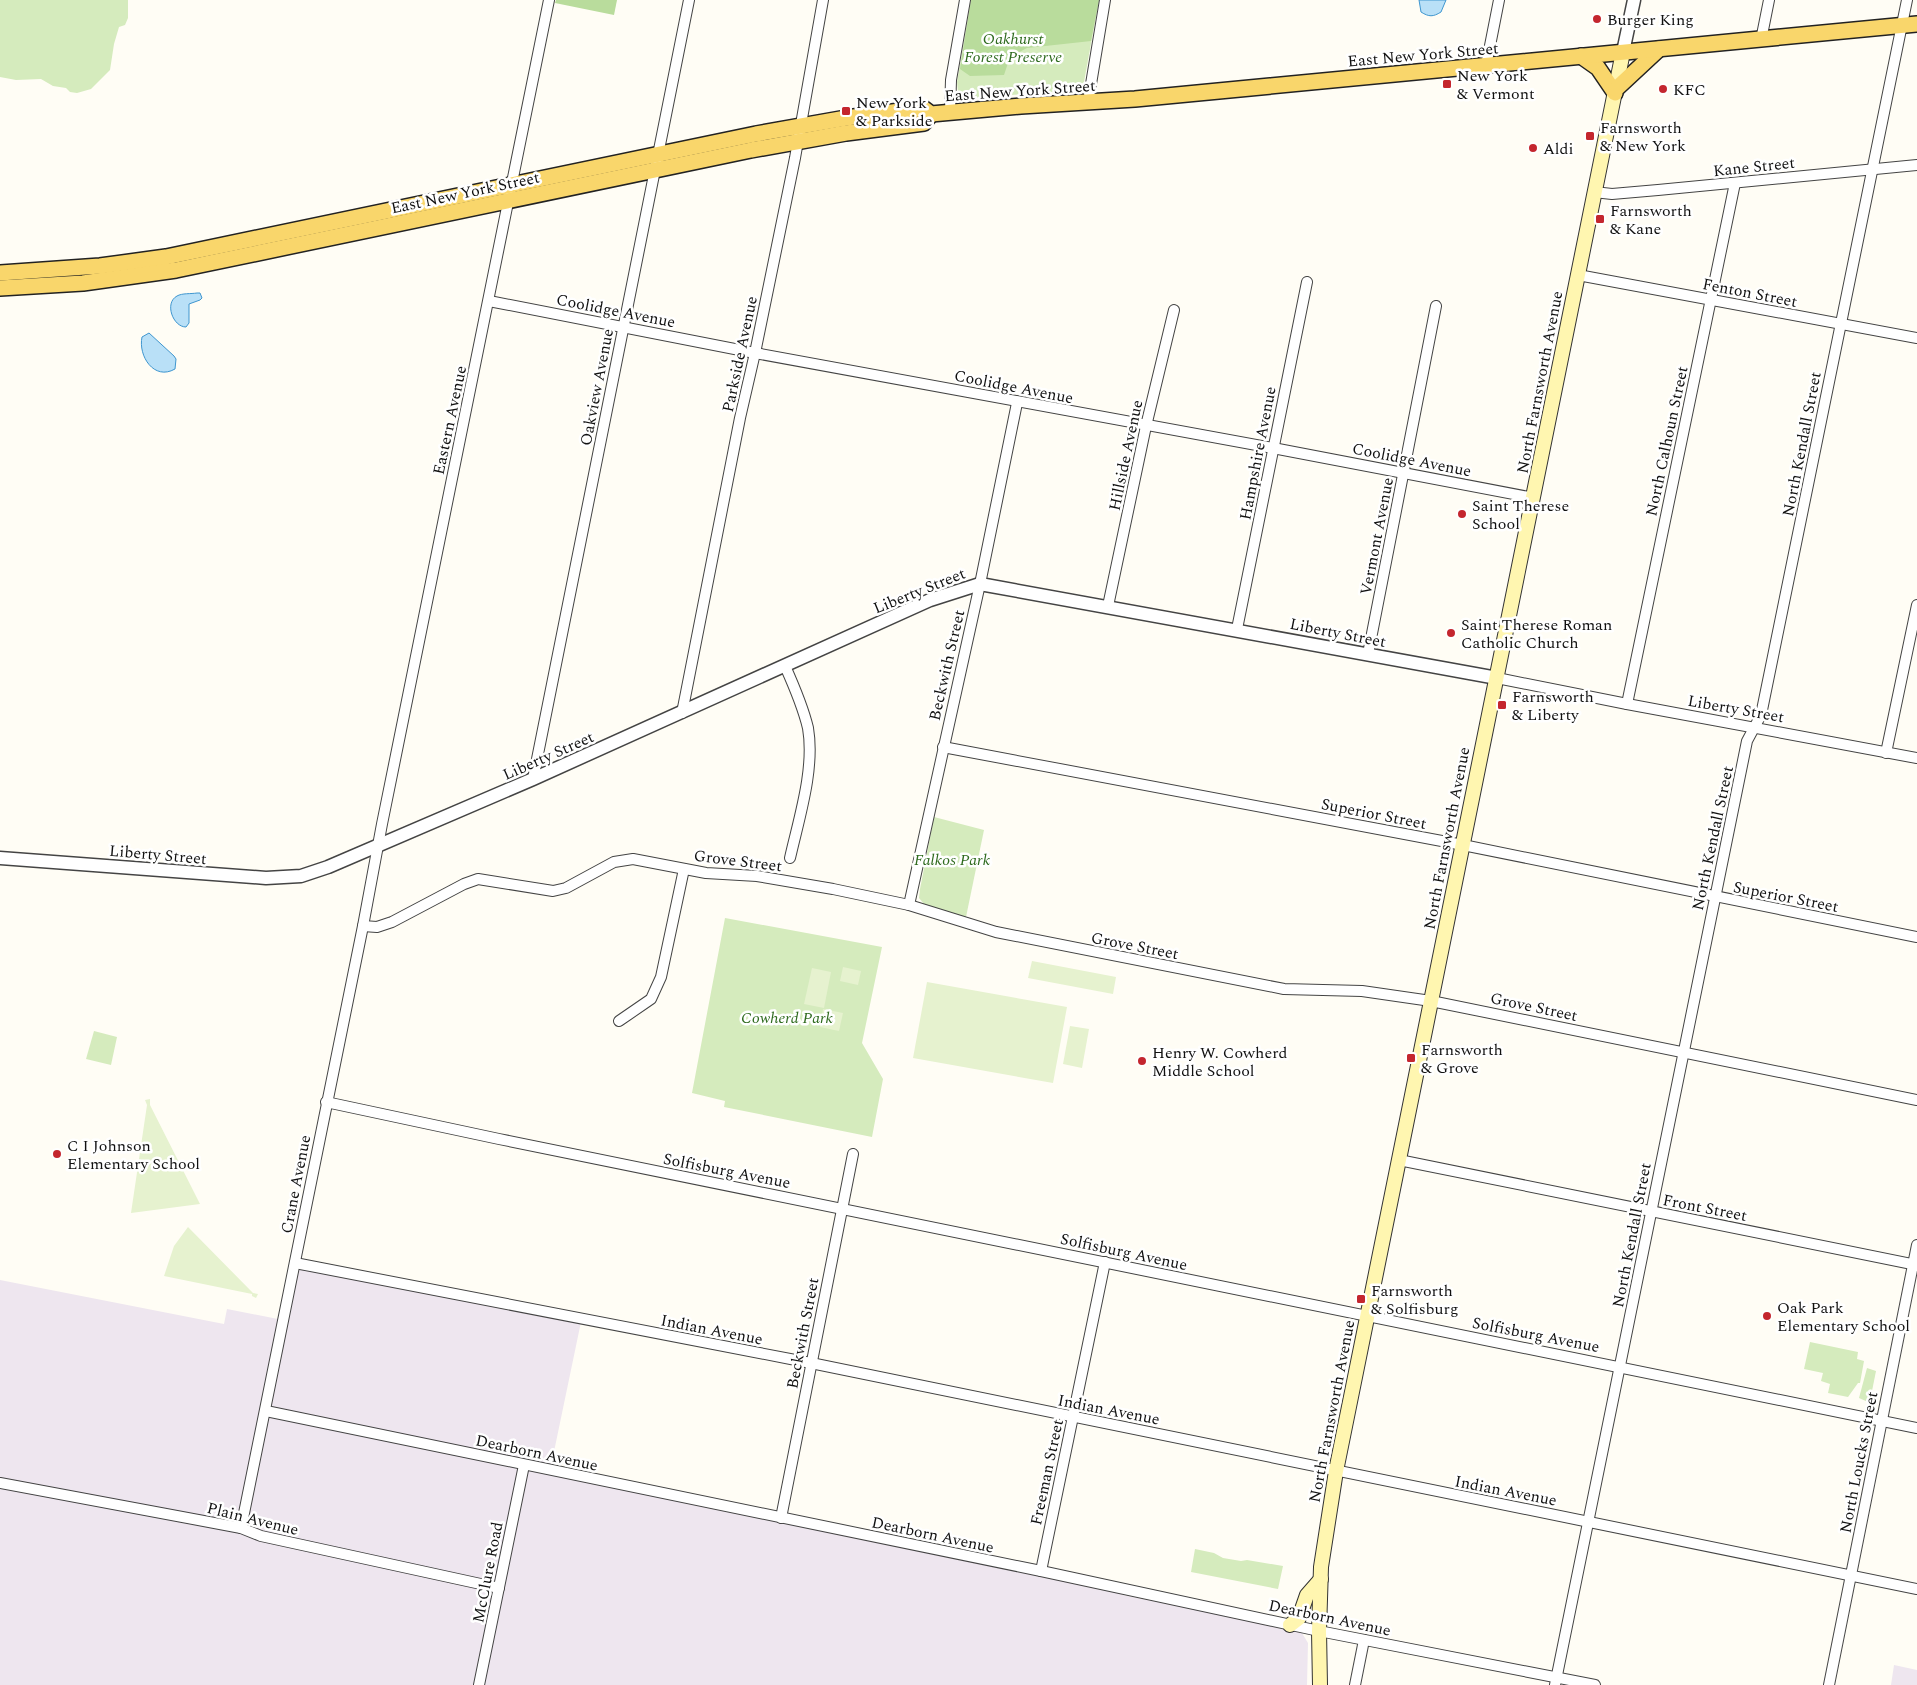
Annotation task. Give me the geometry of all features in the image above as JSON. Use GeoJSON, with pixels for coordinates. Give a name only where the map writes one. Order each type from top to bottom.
{"type":"FeatureCollection","features":[{"type":"Feature","properties":{"kind":"main road","name":"East New York Street"},"geometry":{"type":"LineString","coordinates":[[0,273],[100,266],[166,257],[801,125],[923,108],[931,114],[1021,106],[1136,100],[1910,25]]}},
{"type":"Feature","properties":{"kind":"main road"},"geometry":{"type":"LineString","coordinates":[[1581,56],[1598,68],[1615,91],[1659,48]]}},
{"type":"Feature","properties":{"kind":"main road","name":"North Farnsworth Avenue"},"geometry":{"type":"LineString","coordinates":[[1320,1685],[1320,1579],[1336,1471],[1623,52]]}},
{"type":"Feature","properties":{"kind":"main road","name":"East New York Street"},"geometry":{"type":"LineString","coordinates":[[0,288],[93,282],[176,270],[798,141],[924,123],[931,114]]}},
{"type":"Feature","properties":{"kind":"main road"},"geometry":{"type":"LineString","coordinates":[[1290,1625],[1299,1618],[1307,1595],[1320,1579]]}},
{"type":"Feature","properties":{"kind":"street","name":"Eastern Avenue"},"geometry":{"type":"LineString","coordinates":[[377,846],[549,0]]}},
{"type":"Feature","properties":{"kind":"street","name":"Oakview Avenue"},"geometry":{"type":"LineString","coordinates":[[533,779],[689,0]]}},
{"type":"Feature","properties":{"kind":"street","name":"Parkside Avenue"},"geometry":{"type":"LineString","coordinates":[[682,713],[740,418],[755,354],[798,141],[823,0]]}},
{"type":"Feature","properties":{"kind":"street"},"geometry":{"type":"LineString","coordinates":[[950,112],[951,80],[966,0]]}},
{"type":"Feature","properties":{"kind":"street"},"geometry":{"type":"LineString","coordinates":[[1088,102],[1105,0]]}},
{"type":"Feature","properties":{"kind":"street"},"geometry":{"type":"LineString","coordinates":[[1486,66],[1499,0]]}},
{"type":"Feature","properties":{"kind":"street","name":"North Farnsworth Avenue"},"geometry":{"type":"LineString","coordinates":[[1623,52],[1634,0]]}},
{"type":"Feature","properties":{"kind":"street"},"geometry":{"type":"LineString","coordinates":[[1761,40],[1770,0]]}},
{"type":"Feature","properties":{"kind":"street","name":"North Kendall Street"},"geometry":{"type":"LineString","coordinates":[[1556,1681],[1747,741],[1761,715],[1840,324],[1874,169],[1910,25],[1907,0]]}},
{"type":"Feature","properties":{"kind":"street","name":"Kane Street"},"geometry":{"type":"LineString","coordinates":[[1594,192],[1612,194],[1917,165]]}},
{"type":"Feature","properties":{"kind":"street","name":"North Calhoun Street"},"geometry":{"type":"LineString","coordinates":[[1627,704],[1735,183]]}},
{"type":"Feature","properties":{"kind":"street","name":"Fenton Street"},"geometry":{"type":"LineString","coordinates":[[1578,275],[1917,338]]}},
{"type":"Feature","properties":{"kind":"street","name":"Hampshire Avenue"},"geometry":{"type":"LineString","coordinates":[[1237,630],[1307,282]]}},
{"type":"Feature","properties":{"kind":"street","name":"Coolidge Avenue"},"geometry":{"type":"LineString","coordinates":[[489,301],[623,326],[755,354],[1273,448],[1534,498]]}},
{"type":"Feature","properties":{"kind":"street","name":"Vermont Avenue"},"geometry":{"type":"LineString","coordinates":[[1368,654],[1436,306]]}},
{"type":"Feature","properties":{"kind":"street","name":"Hillside Avenue"},"geometry":{"type":"LineString","coordinates":[[1108,606],[1146,426],[1174,310]]}},
{"type":"Feature","properties":{"kind":"street","name":"Beckwith Street"},"geometry":{"type":"LineString","coordinates":[[909,905],[980,584],[1017,402]]}},
{"type":"Feature","properties":{"kind":"street","name":"Liberty Street"},"geometry":{"type":"LineString","coordinates":[[0,858],[271,879],[301,876],[315,872],[533,779],[930,600],[980,584],[1368,654],[1917,758]]}},
{"type":"Feature","properties":{"kind":"street"},"geometry":{"type":"LineString","coordinates":[[1886,753],[1917,605]]}},
{"type":"Feature","properties":{"kind":"street"},"geometry":{"type":"LineString","coordinates":[[785,666],[800,703],[810,743],[807,778],[790,858]]}},
{"type":"Feature","properties":{"kind":"street","name":"Superior Street"},"geometry":{"type":"LineString","coordinates":[[943,746],[1463,845],[1917,937]]}},
{"type":"Feature","properties":{"kind":"street","name":"Crane Avenue"},"geometry":{"type":"LineString","coordinates":[[241,1528],[363,926],[377,846]]}},
{"type":"Feature","properties":{"kind":"street","name":"Grove Street"},"geometry":{"type":"LineString","coordinates":[[363,926],[377,927],[392,922],[464,884],[478,879],[553,891],[566,888],[614,862],[633,859],[706,873],[757,876],[833,889],[909,905],[996,932],[1284,989],[1362,991],[1431,1001],[1917,1100]]}},
{"type":"Feature","properties":{"kind":"street"},"geometry":{"type":"LineString","coordinates":[[619,1021],[651,999],[660,977],[684,869]]}},
{"type":"Feature","properties":{"kind":"street","name":"Solfisburg Avenue"},"geometry":{"type":"LineString","coordinates":[[326,1102],[508,1141],[1917,1428]]}},
{"type":"Feature","properties":{"kind":"street","name":"Beckwith Street"},"geometry":{"type":"LineString","coordinates":[[781,1518],[853,1154]]}},
{"type":"Feature","properties":{"kind":"street","name":"Front Street"},"geometry":{"type":"LineString","coordinates":[[1399,1160],[1915,1264]]}},
{"type":"Feature","properties":{"kind":"street","name":"North Loucks Street"},"geometry":{"type":"LineString","coordinates":[[1829,1685],[1915,1264],[1917,1245]]}},
{"type":"Feature","properties":{"kind":"street","name":"Freeman Street"},"geometry":{"type":"LineString","coordinates":[[1041,1571],[1105,1262]]}},
{"type":"Feature","properties":{"kind":"street","name":"Indian Avenue"},"geometry":{"type":"LineString","coordinates":[[295,1263],[811,1363],[1917,1589]]}},
{"type":"Feature","properties":{"kind":"street","name":"Dearborn Avenue"},"geometry":{"type":"LineString","coordinates":[[266,1411],[1041,1571],[1556,1681],[1595,1685]]}},
{"type":"Feature","properties":{"kind":"street","name":"McClure Road"},"geometry":{"type":"LineString","coordinates":[[479,1685],[524,1465]]}},
{"type":"Feature","properties":{"kind":"street","name":"Plain Avenue"},"geometry":{"type":"LineString","coordinates":[[0,1483],[241,1528],[261,1536],[499,1588]]}},
{"type":"Feature","properties":{"kind":"street"},"geometry":{"type":"LineString","coordinates":[[1355,1685],[1364,1640]]}},
{"type":"Feature","properties":{"kind":"shaded area"},"geometry":{"type":"Polygon","coordinates":[[[301,1262],[582,1317],[551,1466],[1075,1574],[1123,1595],[1296,1630],[1302,1633],[1308,1643],[1307,1685],[0,1685],[0,1280],[224,1324],[227,1309],[288,1321],[301,1262]]]}},
{"type":"Feature","properties":{"kind":"shaded area"},"geometry":{"type":"Polygon","coordinates":[[[1894,1665],[1917,1670],[1917,1685],[1891,1685],[1894,1665]]]}},
{"type":"Feature","properties":{"kind":"green space"},"geometry":{"type":"Polygon","coordinates":[[[0,0],[128,0],[128,18],[125,25],[119,27],[110,70],[91,89],[77,93],[70,92],[66,88],[53,86],[41,79],[16,80],[0,77],[0,0]]]}},
{"type":"Feature","properties":{"kind":"green space"},"geometry":{"type":"Polygon","coordinates":[[[556,0],[617,0],[614,15],[555,3],[556,0]]]}},
{"type":"Feature","properties":{"kind":"green space","name":"Oakhurst Forest Preserve"},"geometry":{"type":"Polygon","coordinates":[[[971,0],[1099,0],[1084,82],[1081,88],[1069,91],[970,98],[962,96],[958,92],[957,82],[971,0]]]}},
{"type":"Feature","properties":{"kind":"green space","name":"Oakhurst Forest Preserve"},"geometry":{"type":"Polygon","coordinates":[[[971,0],[1099,0],[1091,41],[1027,48],[1010,57],[1004,75],[970,76],[960,69],[971,0]]]}},
{"type":"Feature","properties":{"kind":"green space","name":"Falkos Park"},"geometry":{"type":"Polygon","coordinates":[[[934,817],[984,830],[966,917],[924,904],[919,898],[934,817]]]}},
{"type":"Feature","properties":{"kind":"green space","name":"Cowherd Park"},"geometry":{"type":"Polygon","coordinates":[[[725,918],[882,947],[862,1043],[883,1079],[872,1137],[724,1107],[725,1101],[692,1093],[725,918]]]}},
{"type":"Feature","properties":{"kind":"green space"},"geometry":{"type":"Polygon","coordinates":[[[1032,961],[1116,977],[1113,994],[1028,978],[1032,961]]]}},
{"type":"Feature","properties":{"kind":"green space"},"geometry":{"type":"Polygon","coordinates":[[[843,967],[861,971],[858,985],[840,981],[843,967]]]}},
{"type":"Feature","properties":{"kind":"green space"},"geometry":{"type":"Polygon","coordinates":[[[812,968],[831,972],[824,1008],[804,1004],[812,968]]]}},
{"type":"Feature","properties":{"kind":"green space"},"geometry":{"type":"Polygon","coordinates":[[[927,982],[1067,1007],[1053,1083],[913,1058],[927,982]]]}},
{"type":"Feature","properties":{"kind":"green space"},"geometry":{"type":"Polygon","coordinates":[[[823,1009],[843,1013],[839,1031],[820,1027],[823,1009]]]}},
{"type":"Feature","properties":{"kind":"green space"},"geometry":{"type":"Polygon","coordinates":[[[1070,1026],[1089,1029],[1082,1068],[1063,1064],[1070,1026]]]}},
{"type":"Feature","properties":{"kind":"green space"},"geometry":{"type":"Polygon","coordinates":[[[94,1031],[117,1037],[111,1065],[86,1059],[94,1031]]]}},
{"type":"Feature","properties":{"kind":"green space"},"geometry":{"type":"Polygon","coordinates":[[[150,1099],[150,1105],[200,1204],[131,1213],[147,1105],[145,1100],[150,1099]]]}},
{"type":"Feature","properties":{"kind":"green space"},"geometry":{"type":"Polygon","coordinates":[[[188,1227],[253,1293],[258,1294],[256,1298],[252,1294],[164,1276],[174,1246],[188,1227]]]}},
{"type":"Feature","properties":{"kind":"green space"},"geometry":{"type":"Polygon","coordinates":[[[1810,1342],[1858,1352],[1857,1359],[1864,1361],[1860,1383],[1858,1383],[1848,1397],[1828,1393],[1830,1384],[1821,1381],[1823,1373],[1804,1369],[1810,1342]]]}},
{"type":"Feature","properties":{"kind":"green space"},"geometry":{"type":"Polygon","coordinates":[[[1867,1368],[1876,1371],[1870,1401],[1868,1402],[1859,1398],[1867,1368]]]}},
{"type":"Feature","properties":{"kind":"green space"},"geometry":{"type":"Polygon","coordinates":[[[1195,1549],[1214,1553],[1223,1558],[1283,1566],[1278,1589],[1191,1572],[1195,1549]]]}},
{"type":"Feature","properties":{"kind":"water"},"geometry":{"type":"Polygon","coordinates":[[[1419,0],[1446,0],[1441,12],[1431,16],[1421,12],[1419,0]]]}},
{"type":"Feature","properties":{"kind":"water"},"geometry":{"type":"Polygon","coordinates":[[[200,293],[202,298],[200,300],[189,304],[189,323],[186,327],[181,326],[172,314],[171,304],[173,299],[181,294],[200,293]]]}},
{"type":"Feature","properties":{"kind":"water"},"geometry":{"type":"Polygon","coordinates":[[[149,333],[174,356],[176,359],[175,369],[160,372],[149,365],[145,359],[141,344],[142,337],[149,333]]]}},
{"type":"Feature","properties":{"kind":"place","name":"Burger King"},"geometry":{"type":"Point","coordinates":[1597,19]}},
{"type":"Feature","properties":{"kind":"place","name":"New York & Vermont"},"geometry":{"type":"Point","coordinates":[1447,84]}},
{"type":"Feature","properties":{"kind":"place","name":"KFC"},"geometry":{"type":"Point","coordinates":[1663,89]}},
{"type":"Feature","properties":{"kind":"place","name":"New York & Parkside"},"geometry":{"type":"Point","coordinates":[846,111]}},
{"type":"Feature","properties":{"kind":"place","name":"Farnsworth & New York"},"geometry":{"type":"Point","coordinates":[1590,136]}},
{"type":"Feature","properties":{"kind":"place","name":"Aldi"},"geometry":{"type":"Point","coordinates":[1533,148]}},
{"type":"Feature","properties":{"kind":"place","name":"Farnsworth & Kane"},"geometry":{"type":"Point","coordinates":[1600,219]}},
{"type":"Feature","properties":{"kind":"place","name":"Saint Therese School"},"geometry":{"type":"Point","coordinates":[1462,514]}},
{"type":"Feature","properties":{"kind":"place","name":"Saint Therese Roman Catholic Church"},"geometry":{"type":"Point","coordinates":[1451,633]}},
{"type":"Feature","properties":{"kind":"place","name":"Farnsworth & Liberty"},"geometry":{"type":"Point","coordinates":[1502,705]}},
{"type":"Feature","properties":{"kind":"place","name":"Farnsworth & Grove"},"geometry":{"type":"Point","coordinates":[1411,1058]}},
{"type":"Feature","properties":{"kind":"place","name":"Henry W. Cowherd Middle School"},"geometry":{"type":"Point","coordinates":[1142,1061]}},
{"type":"Feature","properties":{"kind":"place","name":"C I Johnson Elementary School"},"geometry":{"type":"Point","coordinates":[57,1154]}},
{"type":"Feature","properties":{"kind":"place","name":"Farnsworth & Solfisburg"},"geometry":{"type":"Point","coordinates":[1361,1299]}},
{"type":"Feature","properties":{"kind":"place","name":"Oak Park Elementary School"},"geometry":{"type":"Point","coordinates":[1767,1316]}}]}
